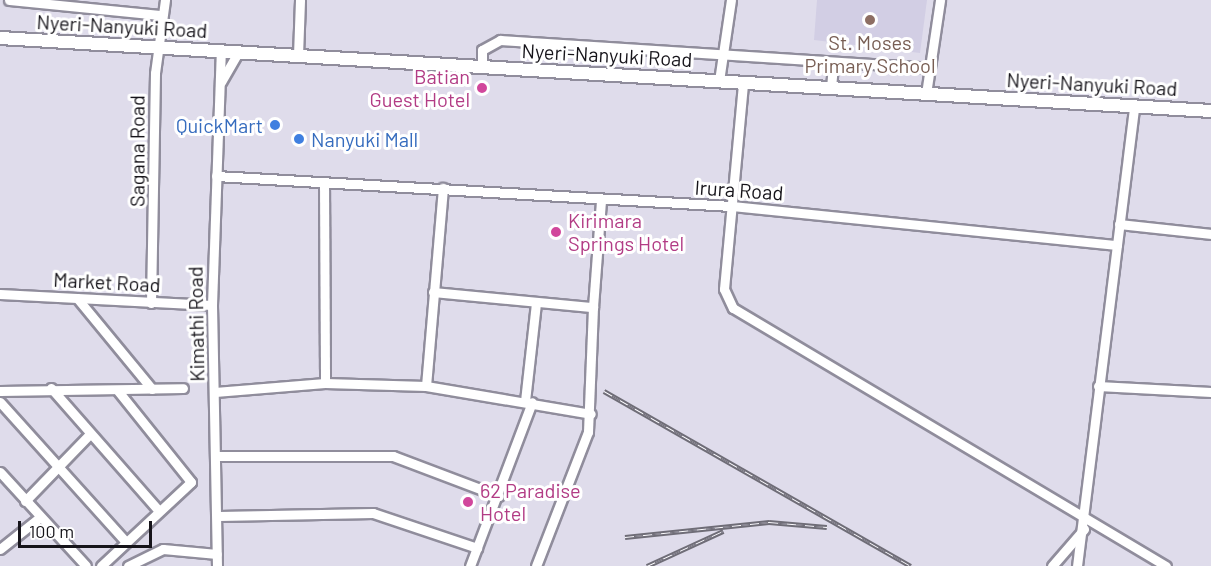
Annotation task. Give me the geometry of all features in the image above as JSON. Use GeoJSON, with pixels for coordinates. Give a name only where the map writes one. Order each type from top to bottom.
{"type":"FeatureCollection","features":[{"type":"Feature","properties":{"kind":"highway","name":"Nyeri-Nanyuki Road"},"geometry":{"type":"LineString","coordinates":[[0,38],[1211,111]]}},
{"type":"Feature","properties":{"kind":"street"},"geometry":{"type":"LineString","coordinates":[[9,0],[160,15]]}},
{"type":"Feature","properties":{"kind":"street","name":"Sagana Road"},"geometry":{"type":"LineString","coordinates":[[151,303],[156,48],[160,15],[165,0]]}},
{"type":"Feature","properties":{"kind":"street"},"geometry":{"type":"LineString","coordinates":[[298,55],[300,0]]}},
{"type":"Feature","properties":{"kind":"street"},"geometry":{"type":"LineString","coordinates":[[719,81],[731,0]]}},
{"type":"Feature","properties":{"kind":"street"},"geometry":{"type":"LineString","coordinates":[[926,94],[940,0]]}},
{"type":"Feature","properties":{"kind":"street"},"geometry":{"type":"LineString","coordinates":[[0,30],[0,38]]}},
{"type":"Feature","properties":{"kind":"street"},"geometry":{"type":"LineString","coordinates":[[482,67],[482,50],[500,40],[930,68]]}},
{"type":"Feature","properties":{"kind":"street","name":"Kimathi Road"},"geometry":{"type":"LineString","coordinates":[[217,566],[219,516],[212,305],[221,51]]}},
{"type":"Feature","properties":{"kind":"street","name":"Kimathi Road"},"geometry":{"type":"LineString","coordinates":[[221,82],[238,52]]}},
{"type":"Feature","properties":{"kind":"street"},"geometry":{"type":"LineString","coordinates":[[831,88],[833,63]]}},
{"type":"Feature","properties":{"kind":"street"},"geometry":{"type":"LineString","coordinates":[[743,84],[724,289],[737,312],[1166,566]]}},
{"type":"Feature","properties":{"kind":"street"},"geometry":{"type":"LineString","coordinates":[[1077,566],[1084,530],[1083,516],[1098,386],[1134,106]]}},
{"type":"Feature","properties":{"kind":"street","name":"Irura Road"},"geometry":{"type":"LineString","coordinates":[[216,176],[442,188],[601,201],[732,206],[1117,245]]}},
{"type":"Feature","properties":{"kind":"street"},"geometry":{"type":"LineString","coordinates":[[324,183],[325,383]]}},
{"type":"Feature","properties":{"kind":"street"},"geometry":{"type":"LineString","coordinates":[[426,386],[442,188]]}},
{"type":"Feature","properties":{"kind":"street"},"geometry":{"type":"LineString","coordinates":[[536,566],[563,505],[591,414],[593,307],[601,201]]}},
{"type":"Feature","properties":{"kind":"street"},"geometry":{"type":"LineString","coordinates":[[1119,224],[1211,234]]}},
{"type":"Feature","properties":{"kind":"street"},"geometry":{"type":"LineString","coordinates":[[433,292],[593,307]]}},
{"type":"Feature","properties":{"kind":"street","name":"Market Road"},"geometry":{"type":"LineString","coordinates":[[0,294],[212,305]]}},
{"type":"Feature","properties":{"kind":"street"},"geometry":{"type":"LineString","coordinates":[[77,298],[152,389]]}},
{"type":"Feature","properties":{"kind":"street"},"geometry":{"type":"LineString","coordinates":[[470,566],[499,496],[529,401],[536,303]]}},
{"type":"Feature","properties":{"kind":"street"},"geometry":{"type":"LineString","coordinates":[[215,392],[325,383],[426,386],[529,401],[591,414]]}},
{"type":"Feature","properties":{"kind":"street"},"geometry":{"type":"LineString","coordinates":[[1098,386],[1211,392]]}},
{"type":"Feature","properties":{"kind":"street"},"geometry":{"type":"LineString","coordinates":[[0,391],[51,388],[118,391],[183,388]]}},
{"type":"Feature","properties":{"kind":"street"},"geometry":{"type":"LineString","coordinates":[[51,388],[89,435],[158,510]]}},
{"type":"Feature","properties":{"kind":"street"},"geometry":{"type":"LineString","coordinates":[[100,566],[191,480],[118,391]]}},
{"type":"Feature","properties":{"kind":"street"},"geometry":{"type":"LineString","coordinates":[[0,402],[126,542]]}},
{"type":"Feature","properties":{"kind":"street"},"geometry":{"type":"LineString","coordinates":[[25,501],[89,435]]}},
{"type":"Feature","properties":{"kind":"street"},"geometry":{"type":"LineString","coordinates":[[217,456],[393,456],[499,496]]}},
{"type":"Feature","properties":{"kind":"street"},"geometry":{"type":"LineString","coordinates":[[0,472],[39,518],[86,566]]}},
{"type":"Feature","properties":{"kind":"street"},"geometry":{"type":"LineString","coordinates":[[219,516],[373,513],[477,548]]}},
{"type":"Feature","properties":{"kind":"street"},"geometry":{"type":"LineString","coordinates":[[0,549],[39,518]]}},
{"type":"Feature","properties":{"kind":"street"},"geometry":{"type":"LineString","coordinates":[[1052,566],[1084,530]]}},
{"type":"Feature","properties":{"kind":"street"},"geometry":{"type":"LineString","coordinates":[[128,566],[163,549],[217,554]]}},
{"type":"Feature","properties":{"kind":"shaded area","name":"St. Moses Primary School"},"geometry":{"type":"Polygon","coordinates":[[[817,0],[927,0],[920,53],[814,40],[817,0]]]}},
{"type":"Feature","properties":{"kind":"railway"},"geometry":{"type":"LineString","coordinates":[[604,391],[911,566]]}},
{"type":"Feature","properties":{"kind":"railway"},"geometry":{"type":"LineString","coordinates":[[625,537],[769,522],[827,527]]}},
{"type":"Feature","properties":{"kind":"railway"},"geometry":{"type":"LineString","coordinates":[[647,566],[723,531]]}},
{"type":"Feature","properties":{"kind":"place","name":"St. Moses Primary School"},"geometry":{"type":"Point","coordinates":[870,20]}},
{"type":"Feature","properties":{"kind":"place","name":"Batian Guest Hotel"},"geometry":{"type":"Point","coordinates":[482,88]}},
{"type":"Feature","properties":{"kind":"place","name":"QuickMart"},"geometry":{"type":"Point","coordinates":[275,125]}},
{"type":"Feature","properties":{"kind":"place","name":"Nanyuki Mall"},"geometry":{"type":"Point","coordinates":[299,139]}},
{"type":"Feature","properties":{"kind":"place","name":"Kirimara Springs Hotel"},"geometry":{"type":"Point","coordinates":[556,232]}},
{"type":"Feature","properties":{"kind":"place","name":"62 Paradise Hotel"},"geometry":{"type":"Point","coordinates":[468,502]}}]}
